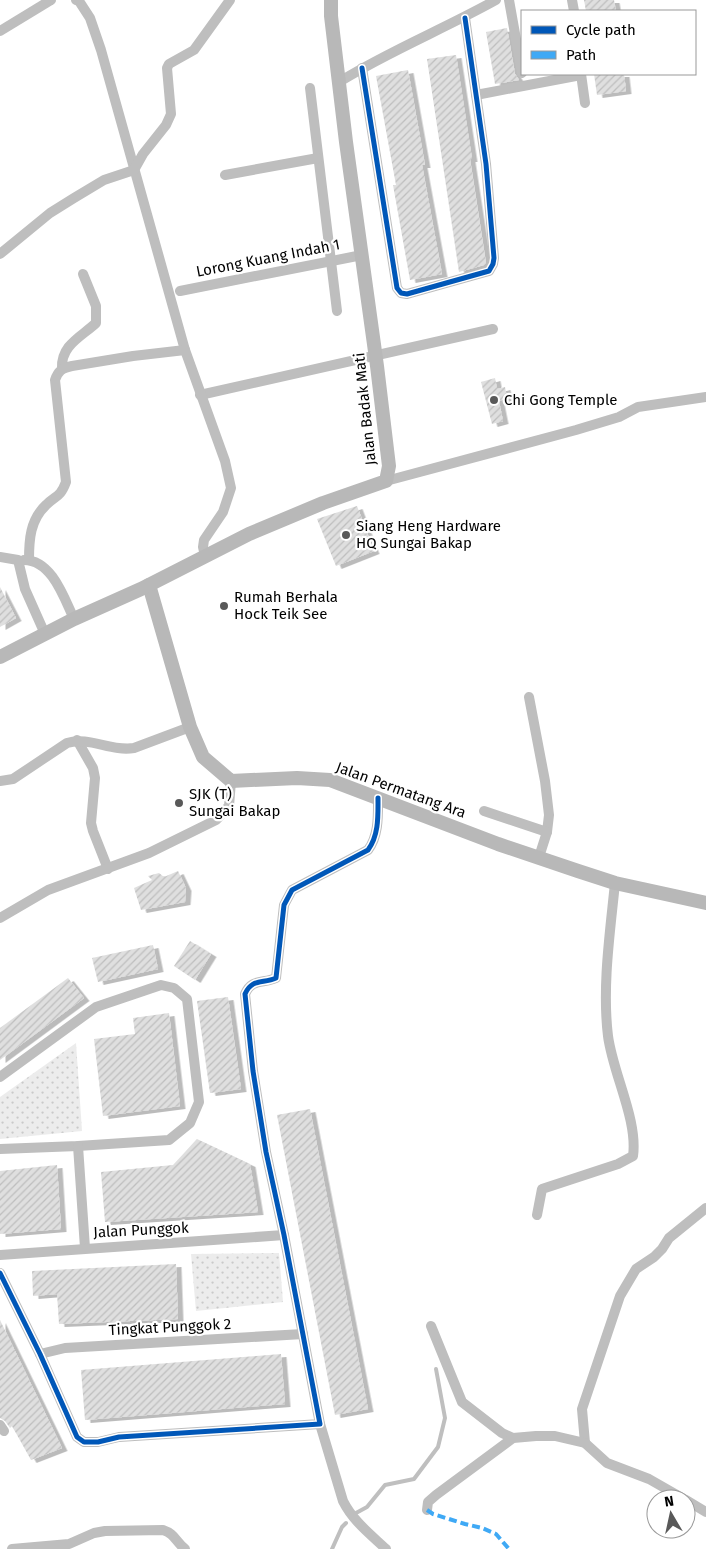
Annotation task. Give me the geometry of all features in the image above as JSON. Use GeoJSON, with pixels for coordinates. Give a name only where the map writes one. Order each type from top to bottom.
{"type":"FeatureCollection","features":[{"type":"Feature","properties":{"kind":"main road","name":"Jalan Badak Mati"},"geometry":{"type":"LineString","coordinates":[[0,657],[74,619],[149,585],[248,534],[323,503],[386,481],[389,466],[339,82],[331,16],[331,0]]}},
{"type":"Feature","properties":{"kind":"main road"},"geometry":{"type":"LineString","coordinates":[[149,585],[190,728],[203,757],[231,781]]}},
{"type":"Feature","properties":{"kind":"main road","name":"Jalan Permatang Ara"},"geometry":{"type":"LineString","coordinates":[[231,781],[297,778],[330,780],[498,844],[615,883],[706,903]]}},
{"type":"Feature","properties":{"kind":"street"},"geometry":{"type":"LineString","coordinates":[[0,31],[51,0]]}},
{"type":"Feature","properties":{"kind":"street"},"geometry":{"type":"LineString","coordinates":[[76,0],[79,1],[90,18],[101,50],[185,350],[225,461],[231,488],[223,512],[204,540],[205,556]]}},
{"type":"Feature","properties":{"kind":"street"},"geometry":{"type":"LineString","coordinates":[[2,248],[50,213],[104,180],[134,170],[147,149],[166,125],[171,114],[168,84],[169,64],[194,50],[230,0]]}},
{"type":"Feature","properties":{"kind":"street"},"geometry":{"type":"LineString","coordinates":[[339,82],[362,68],[465,18],[496,0]]}},
{"type":"Feature","properties":{"kind":"street"},"geometry":{"type":"LineString","coordinates":[[509,0],[521,67]]}},
{"type":"Feature","properties":{"kind":"street"},"geometry":{"type":"LineString","coordinates":[[362,68],[397,288],[401,293],[407,294],[489,271],[494,258],[486,164],[465,18]]}},
{"type":"Feature","properties":{"kind":"street"},"geometry":{"type":"LineString","coordinates":[[522,75],[525,86]]}},
{"type":"Feature","properties":{"kind":"street"},"geometry":{"type":"LineString","coordinates":[[476,94],[576,75]]}},
{"type":"Feature","properties":{"kind":"street"},"geometry":{"type":"LineString","coordinates":[[581,75],[585,103]]}},
{"type":"Feature","properties":{"kind":"street"},"geometry":{"type":"LineString","coordinates":[[310,88],[337,311]]}},
{"type":"Feature","properties":{"kind":"street"},"geometry":{"type":"LineString","coordinates":[[225,175],[318,158]]}},
{"type":"Feature","properties":{"kind":"street","name":"Lorong Kuang Indah 1"},"geometry":{"type":"LineString","coordinates":[[180,291],[362,255]]}},
{"type":"Feature","properties":{"kind":"street"},"geometry":{"type":"LineString","coordinates":[[29,560],[29,538],[36,516],[46,504],[57,498],[66,482],[55,380],[62,368],[65,350],[96,323],[96,306],[83,274]]}},
{"type":"Feature","properties":{"kind":"street"},"geometry":{"type":"LineString","coordinates":[[200,394],[492,329]]}},
{"type":"Feature","properties":{"kind":"street"},"geometry":{"type":"LineString","coordinates":[[62,368],[133,356],[185,350]]}},
{"type":"Feature","properties":{"kind":"street"},"geometry":{"type":"LineString","coordinates":[[386,481],[619,417],[638,407],[706,397]]}},
{"type":"Feature","properties":{"kind":"street"},"geometry":{"type":"LineString","coordinates":[[0,557],[29,560],[47,570],[56,581],[74,619]]}},
{"type":"Feature","properties":{"kind":"street"},"geometry":{"type":"LineString","coordinates":[[18,560],[25,589],[45,634]]}},
{"type":"Feature","properties":{"kind":"street"},"geometry":{"type":"LineString","coordinates":[[529,697],[549,815],[548,832],[539,857]]}},
{"type":"Feature","properties":{"kind":"street"},"geometry":{"type":"LineString","coordinates":[[0,781],[13,779],[67,743],[77,740],[125,749],[134,748],[190,728]]}},
{"type":"Feature","properties":{"kind":"street"},"geometry":{"type":"LineString","coordinates":[[77,740],[93,768],[91,823],[108,869]]}},
{"type":"Feature","properties":{"kind":"street"},"geometry":{"type":"LineString","coordinates":[[0,918],[48,890],[149,853],[216,820],[229,806],[231,781]]}},
{"type":"Feature","properties":{"kind":"street"},"geometry":{"type":"LineString","coordinates":[[378,798],[377,824],[372,844],[368,850],[292,890],[284,905],[276,978],[254,983],[248,987],[245,994],[253,1071],[266,1152],[320,1424],[343,1501],[354,1519],[386,1549]]}},
{"type":"Feature","properties":{"kind":"street"},"geometry":{"type":"LineString","coordinates":[[484,811],[548,832]]}},
{"type":"Feature","properties":{"kind":"street"},"geometry":{"type":"LineString","coordinates":[[537,1215],[542,1189],[618,1164],[633,1156],[634,1145],[631,1123],[613,1061],[605,1008],[615,883]]}},
{"type":"Feature","properties":{"kind":"street"},"geometry":{"type":"LineString","coordinates":[[0,1077],[96,1006],[161,985],[174,988],[187,999],[199,1102],[190,1123],[169,1140],[0,1149]]}},
{"type":"Feature","properties":{"kind":"street"},"geometry":{"type":"LineString","coordinates":[[78,1146],[85,1248]]}},
{"type":"Feature","properties":{"kind":"street"},"geometry":{"type":"LineString","coordinates":[[585,1443],[582,1409],[620,1296],[636,1269],[654,1258],[669,1238],[706,1208]]}},
{"type":"Feature","properties":{"kind":"street","name":"Jalan Punggok"},"geometry":{"type":"LineString","coordinates":[[0,1255],[284,1235]]}},
{"type":"Feature","properties":{"kind":"street"},"geometry":{"type":"LineString","coordinates":[[0,1273],[40,1354],[77,1437],[84,1442],[98,1442],[119,1437],[320,1424]]}},
{"type":"Feature","properties":{"kind":"street"},"geometry":{"type":"LineString","coordinates":[[431,1326],[462,1402],[513,1438]]}},
{"type":"Feature","properties":{"kind":"street","name":"Tingkat Punggok 2"},"geometry":{"type":"LineString","coordinates":[[40,1354],[65,1348],[303,1334]]}},
{"type":"Feature","properties":{"kind":"street"},"geometry":{"type":"LineString","coordinates":[[427,1510],[428,1502],[436,1495],[513,1438],[555,1436],[585,1443],[607,1463],[649,1479],[666,1489]]}},
{"type":"Feature","properties":{"kind":"street"},"geometry":{"type":"LineString","coordinates":[[12,1549],[69,1544],[94,1533],[105,1531],[163,1530],[171,1533],[178,1544],[185,1549]]}},
{"type":"Feature","properties":{"kind":"shaded area"},"geometry":{"type":"Polygon","coordinates":[[[76,1043],[82,1131],[0,1139],[0,1097],[76,1043]]]}},
{"type":"Feature","properties":{"kind":"shaded area"},"geometry":{"type":"Polygon","coordinates":[[[279,1253],[283,1302],[196,1311],[191,1254],[279,1253]]]}},
{"type":"Feature","properties":{"kind":"building"},"geometry":{"type":"Polygon","coordinates":[[[584,0],[614,0],[616,10],[586,10],[584,0]]]}},
{"type":"Feature","properties":{"kind":"building"},"geometry":{"type":"Polygon","coordinates":[[[507,28],[515,74],[519,80],[495,84],[486,32],[507,28]]]}},
{"type":"Feature","properties":{"kind":"building"},"geometry":{"type":"Polygon","coordinates":[[[456,55],[486,263],[459,272],[427,59],[456,55]]]}},
{"type":"Feature","properties":{"kind":"building"},"geometry":{"type":"Polygon","coordinates":[[[408,70],[425,165],[422,165],[442,274],[410,280],[393,185],[396,185],[376,76],[408,70]]]}},
{"type":"Feature","properties":{"kind":"building"},"geometry":{"type":"Polygon","coordinates":[[[594,75],[624,75],[626,91],[597,95],[594,75]]]}},
{"type":"Feature","properties":{"kind":"building","name":"Chi Gong Temple"},"geometry":{"type":"Polygon","coordinates":[[[495,378],[497,389],[505,387],[507,398],[499,401],[503,421],[492,424],[481,382],[495,378]]]}},
{"type":"Feature","properties":{"kind":"building","name":"Siang Heng Hardware HQ Sungai Bakap"},"geometry":{"type":"Polygon","coordinates":[[[357,506],[374,551],[336,566],[317,519],[357,506]]]}},
{"type":"Feature","properties":{"kind":"building"},"geometry":{"type":"Polygon","coordinates":[[[0,587],[16,618],[0,627],[0,587]]]}},
{"type":"Feature","properties":{"kind":"building"},"geometry":{"type":"Polygon","coordinates":[[[178,871],[186,888],[185,902],[141,910],[134,888],[152,880],[148,876],[159,873],[164,877],[178,871]]]}},
{"type":"Feature","properties":{"kind":"building"},"geometry":{"type":"Polygon","coordinates":[[[190,941],[211,954],[195,980],[174,966],[190,941]]]}},
{"type":"Feature","properties":{"kind":"building"},"geometry":{"type":"Polygon","coordinates":[[[153,945],[158,969],[98,982],[92,958],[153,945]]]}},
{"type":"Feature","properties":{"kind":"building"},"geometry":{"type":"Polygon","coordinates":[[[68,978],[84,998],[0,1060],[0,1028],[68,978]]]}},
{"type":"Feature","properties":{"kind":"building"},"geometry":{"type":"Polygon","coordinates":[[[228,997],[241,1089],[210,1093],[197,1001],[228,997]]]}},
{"type":"Feature","properties":{"kind":"building"},"geometry":{"type":"Polygon","coordinates":[[[169,1013],[180,1106],[103,1116],[94,1039],[135,1034],[133,1018],[169,1013]]]}},
{"type":"Feature","properties":{"kind":"building"},"geometry":{"type":"Polygon","coordinates":[[[310,1109],[368,1409],[335,1415],[277,1115],[310,1109]]]}},
{"type":"Feature","properties":{"kind":"building"},"geometry":{"type":"Polygon","coordinates":[[[197,1139],[250,1164],[258,1212],[105,1222],[101,1172],[173,1165],[197,1139]]]}},
{"type":"Feature","properties":{"kind":"building"},"geometry":{"type":"Polygon","coordinates":[[[57,1165],[61,1229],[0,1234],[0,1171],[57,1165]]]}},
{"type":"Feature","properties":{"kind":"building"},"geometry":{"type":"Polygon","coordinates":[[[176,1264],[178,1319],[59,1324],[57,1294],[33,1296],[32,1271],[176,1264]]]}},
{"type":"Feature","properties":{"kind":"building"},"geometry":{"type":"Polygon","coordinates":[[[0,1320],[62,1448],[31,1460],[12,1426],[10,1428],[0,1418],[0,1320]]]}},
{"type":"Feature","properties":{"kind":"building"},"geometry":{"type":"Polygon","coordinates":[[[281,1354],[285,1404],[85,1420],[81,1370],[281,1354]]]}},
{"type":"Feature","properties":{"kind":"waterway"},"geometry":{"type":"LineString","coordinates":[[356,1513],[367,1507],[385,1485],[414,1479],[438,1447],[445,1418],[436,1369]]}},
{"type":"Feature","properties":{"kind":"waterway"},"geometry":{"type":"LineString","coordinates":[[332,1549],[342,1527],[346,1523]]}},
{"type":"Feature","properties":{"kind":"marked path"},"geometry":{"type":"LineString","coordinates":[[427,1510],[433,1514],[496,1534],[509,1549]]}},
{"type":"Feature","properties":{"kind":"cycle path"},"geometry":{"type":"LineString","coordinates":[[362,68],[397,288],[401,293],[407,294],[489,271],[494,258],[486,164],[465,18]]}},
{"type":"Feature","properties":{"kind":"cycle path"},"geometry":{"type":"LineString","coordinates":[[0,1273],[40,1354],[77,1437],[84,1442],[98,1442],[119,1437],[320,1424],[266,1152],[253,1071],[245,994],[254,983],[276,978],[284,905],[292,890],[368,850],[376,832],[378,798]]}},
{"type":"Feature","properties":{"kind":"place","name":"Chi Gong Temple"},"geometry":{"type":"Point","coordinates":[494,400]}},
{"type":"Feature","properties":{"kind":"place","name":"Siang Heng Hardware HQ Sungai Bakap"},"geometry":{"type":"Point","coordinates":[346,535]}},
{"type":"Feature","properties":{"kind":"place","name":"Rumah Berhala Hock Teik See"},"geometry":{"type":"Point","coordinates":[224,606]}},
{"type":"Feature","properties":{"kind":"place","name":"SJK (T) Sungai Bakap"},"geometry":{"type":"Point","coordinates":[179,803]}}]}
